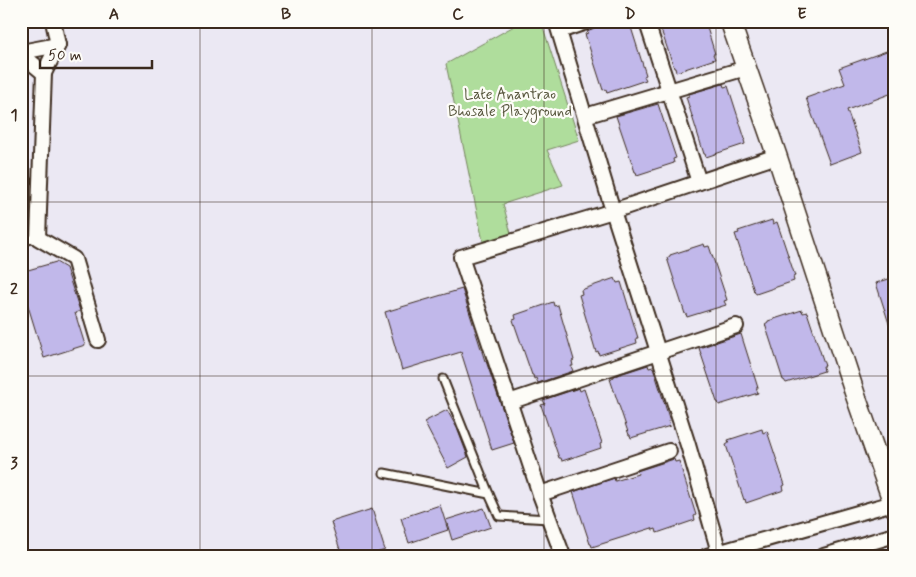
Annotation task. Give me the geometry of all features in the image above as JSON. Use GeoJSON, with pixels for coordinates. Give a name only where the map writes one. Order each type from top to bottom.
{"type":"FeatureCollection","features":[{"type":"Feature","properties":{"kind":"street"},"geometry":{"type":"LineString","coordinates":[[53,21],[58,45],[44,72],[38,238],[74,259],[98,340]]}},
{"type":"Feature","properties":{"kind":"street"},"geometry":{"type":"LineString","coordinates":[[589,21],[558,26],[613,211],[688,444],[713,554],[894,504],[730,21]]}},
{"type":"Feature","properties":{"kind":"street"},"geometry":{"type":"LineString","coordinates":[[648,26],[699,182]]}},
{"type":"Feature","properties":{"kind":"street"},"geometry":{"type":"LineString","coordinates":[[21,53],[58,45]]}},
{"type":"Feature","properties":{"kind":"street"},"geometry":{"type":"LineString","coordinates":[[21,53],[44,72]]}},
{"type":"Feature","properties":{"kind":"street"},"geometry":{"type":"LineString","coordinates":[[585,116],[746,68]]}},
{"type":"Feature","properties":{"kind":"street"},"geometry":{"type":"LineString","coordinates":[[563,556],[540,494],[461,257],[613,211],[777,156]]}},
{"type":"Feature","properties":{"kind":"street"},"geometry":{"type":"LineString","coordinates":[[509,402],[736,326]]}},
{"type":"Feature","properties":{"kind":"street"},"geometry":{"type":"LineString","coordinates":[[540,494],[669,451]]}},
{"type":"Feature","properties":{"kind":"street"},"geometry":{"type":"LineString","coordinates":[[824,556],[895,535]]}},
{"type":"Feature","properties":{"kind":"lane"},"geometry":{"type":"LineString","coordinates":[[21,241],[38,238]]}},
{"type":"Feature","properties":{"kind":"lane"},"geometry":{"type":"LineString","coordinates":[[443,379],[498,516],[549,519]]}},
{"type":"Feature","properties":{"kind":"lane"},"geometry":{"type":"LineString","coordinates":[[384,473],[489,494]]}},
{"type":"Feature","properties":{"kind":"green space","name":"Late Anantrao Bhosale Playground"},"geometry":{"type":"Polygon","coordinates":[[[523,21],[541,21],[579,140],[547,150],[563,185],[503,204],[512,237],[484,246],[446,64],[523,21]]]}},
{"type":"Feature","properties":{"kind":"building"},"geometry":{"type":"Polygon","coordinates":[[[617,21],[629,21],[646,80],[607,93],[606,89],[603,90],[585,34],[596,26],[599,27],[617,21]]]}},
{"type":"Feature","properties":{"kind":"building"},"geometry":{"type":"Polygon","coordinates":[[[658,21],[705,21],[715,59],[676,72],[658,21]]]}},
{"type":"Feature","properties":{"kind":"building"},"geometry":{"type":"Polygon","coordinates":[[[895,48],[895,92],[847,110],[862,152],[830,164],[806,98],[845,84],[839,68],[895,48]]]}},
{"type":"Feature","properties":{"kind":"building"},"geometry":{"type":"Polygon","coordinates":[[[723,84],[724,87],[728,86],[745,144],[706,157],[686,97],[689,94],[723,84]]]}},
{"type":"Feature","properties":{"kind":"building"},"geometry":{"type":"Polygon","coordinates":[[[658,104],[676,158],[673,159],[674,163],[637,175],[616,116],[658,104]]]}},
{"type":"Feature","properties":{"kind":"building"},"geometry":{"type":"Polygon","coordinates":[[[772,220],[773,224],[777,222],[795,276],[793,277],[794,281],[756,294],[735,234],[739,233],[738,231],[772,220]]]}},
{"type":"Feature","properties":{"kind":"building"},"geometry":{"type":"Polygon","coordinates":[[[704,244],[705,247],[709,246],[727,300],[724,301],[726,305],[687,317],[667,258],[670,255],[704,244]]]}},
{"type":"Feature","properties":{"kind":"building"},"geometry":{"type":"Polygon","coordinates":[[[56,262],[66,268],[80,311],[75,313],[85,345],[44,358],[24,293],[21,294],[21,272],[56,262]]]}},
{"type":"Feature","properties":{"kind":"building"},"geometry":{"type":"Polygon","coordinates":[[[895,277],[895,333],[892,333],[876,283],[895,277]]]}},
{"type":"Feature","properties":{"kind":"building"},"geometry":{"type":"Polygon","coordinates":[[[615,278],[617,283],[621,282],[638,338],[636,338],[637,343],[599,355],[598,351],[596,352],[579,295],[582,294],[581,290],[615,278]]]}},
{"type":"Feature","properties":{"kind":"building"},"geometry":{"type":"Polygon","coordinates":[[[462,289],[514,443],[492,450],[461,352],[402,370],[385,312],[462,289]]]}},
{"type":"Feature","properties":{"kind":"building"},"geometry":{"type":"Polygon","coordinates":[[[553,302],[554,306],[558,305],[574,360],[572,361],[573,366],[571,366],[573,371],[538,383],[532,375],[513,320],[516,319],[515,315],[553,302]]]}},
{"type":"Feature","properties":{"kind":"building"},"geometry":{"type":"Polygon","coordinates":[[[802,310],[803,313],[807,312],[825,366],[823,366],[824,371],[786,383],[783,380],[765,324],[768,321],[802,310]]]}},
{"type":"Feature","properties":{"kind":"building"},"geometry":{"type":"Polygon","coordinates":[[[741,334],[758,393],[719,405],[699,348],[741,334]]]}},
{"type":"Feature","properties":{"kind":"building"},"geometry":{"type":"Polygon","coordinates":[[[648,365],[649,368],[653,367],[670,426],[631,438],[610,379],[648,365]]]}},
{"type":"Feature","properties":{"kind":"building"},"geometry":{"type":"Polygon","coordinates":[[[579,388],[580,391],[584,389],[602,443],[600,444],[601,448],[562,461],[559,458],[541,405],[545,404],[543,400],[579,388]]]}},
{"type":"Feature","properties":{"kind":"building"},"geometry":{"type":"Polygon","coordinates":[[[447,410],[457,428],[468,457],[448,468],[424,422],[447,410]]]}},
{"type":"Feature","properties":{"kind":"building"},"geometry":{"type":"Polygon","coordinates":[[[762,429],[763,433],[767,431],[785,485],[783,486],[784,490],[746,503],[726,445],[729,443],[728,440],[762,429]]]}},
{"type":"Feature","properties":{"kind":"building"},"geometry":{"type":"Polygon","coordinates":[[[674,459],[675,462],[679,461],[696,515],[694,516],[695,520],[657,533],[656,529],[653,530],[652,528],[592,547],[573,492],[614,478],[615,481],[638,474],[637,471],[674,459]]]}},
{"type":"Feature","properties":{"kind":"building"},"geometry":{"type":"Polygon","coordinates":[[[440,505],[448,530],[409,543],[401,518],[440,505]]]}},
{"type":"Feature","properties":{"kind":"building"},"geometry":{"type":"Polygon","coordinates":[[[484,508],[491,527],[452,540],[446,520],[484,508]]]}},
{"type":"Feature","properties":{"kind":"building"},"geometry":{"type":"Polygon","coordinates":[[[372,509],[385,550],[367,556],[342,556],[331,522],[372,509]]]}}]}
